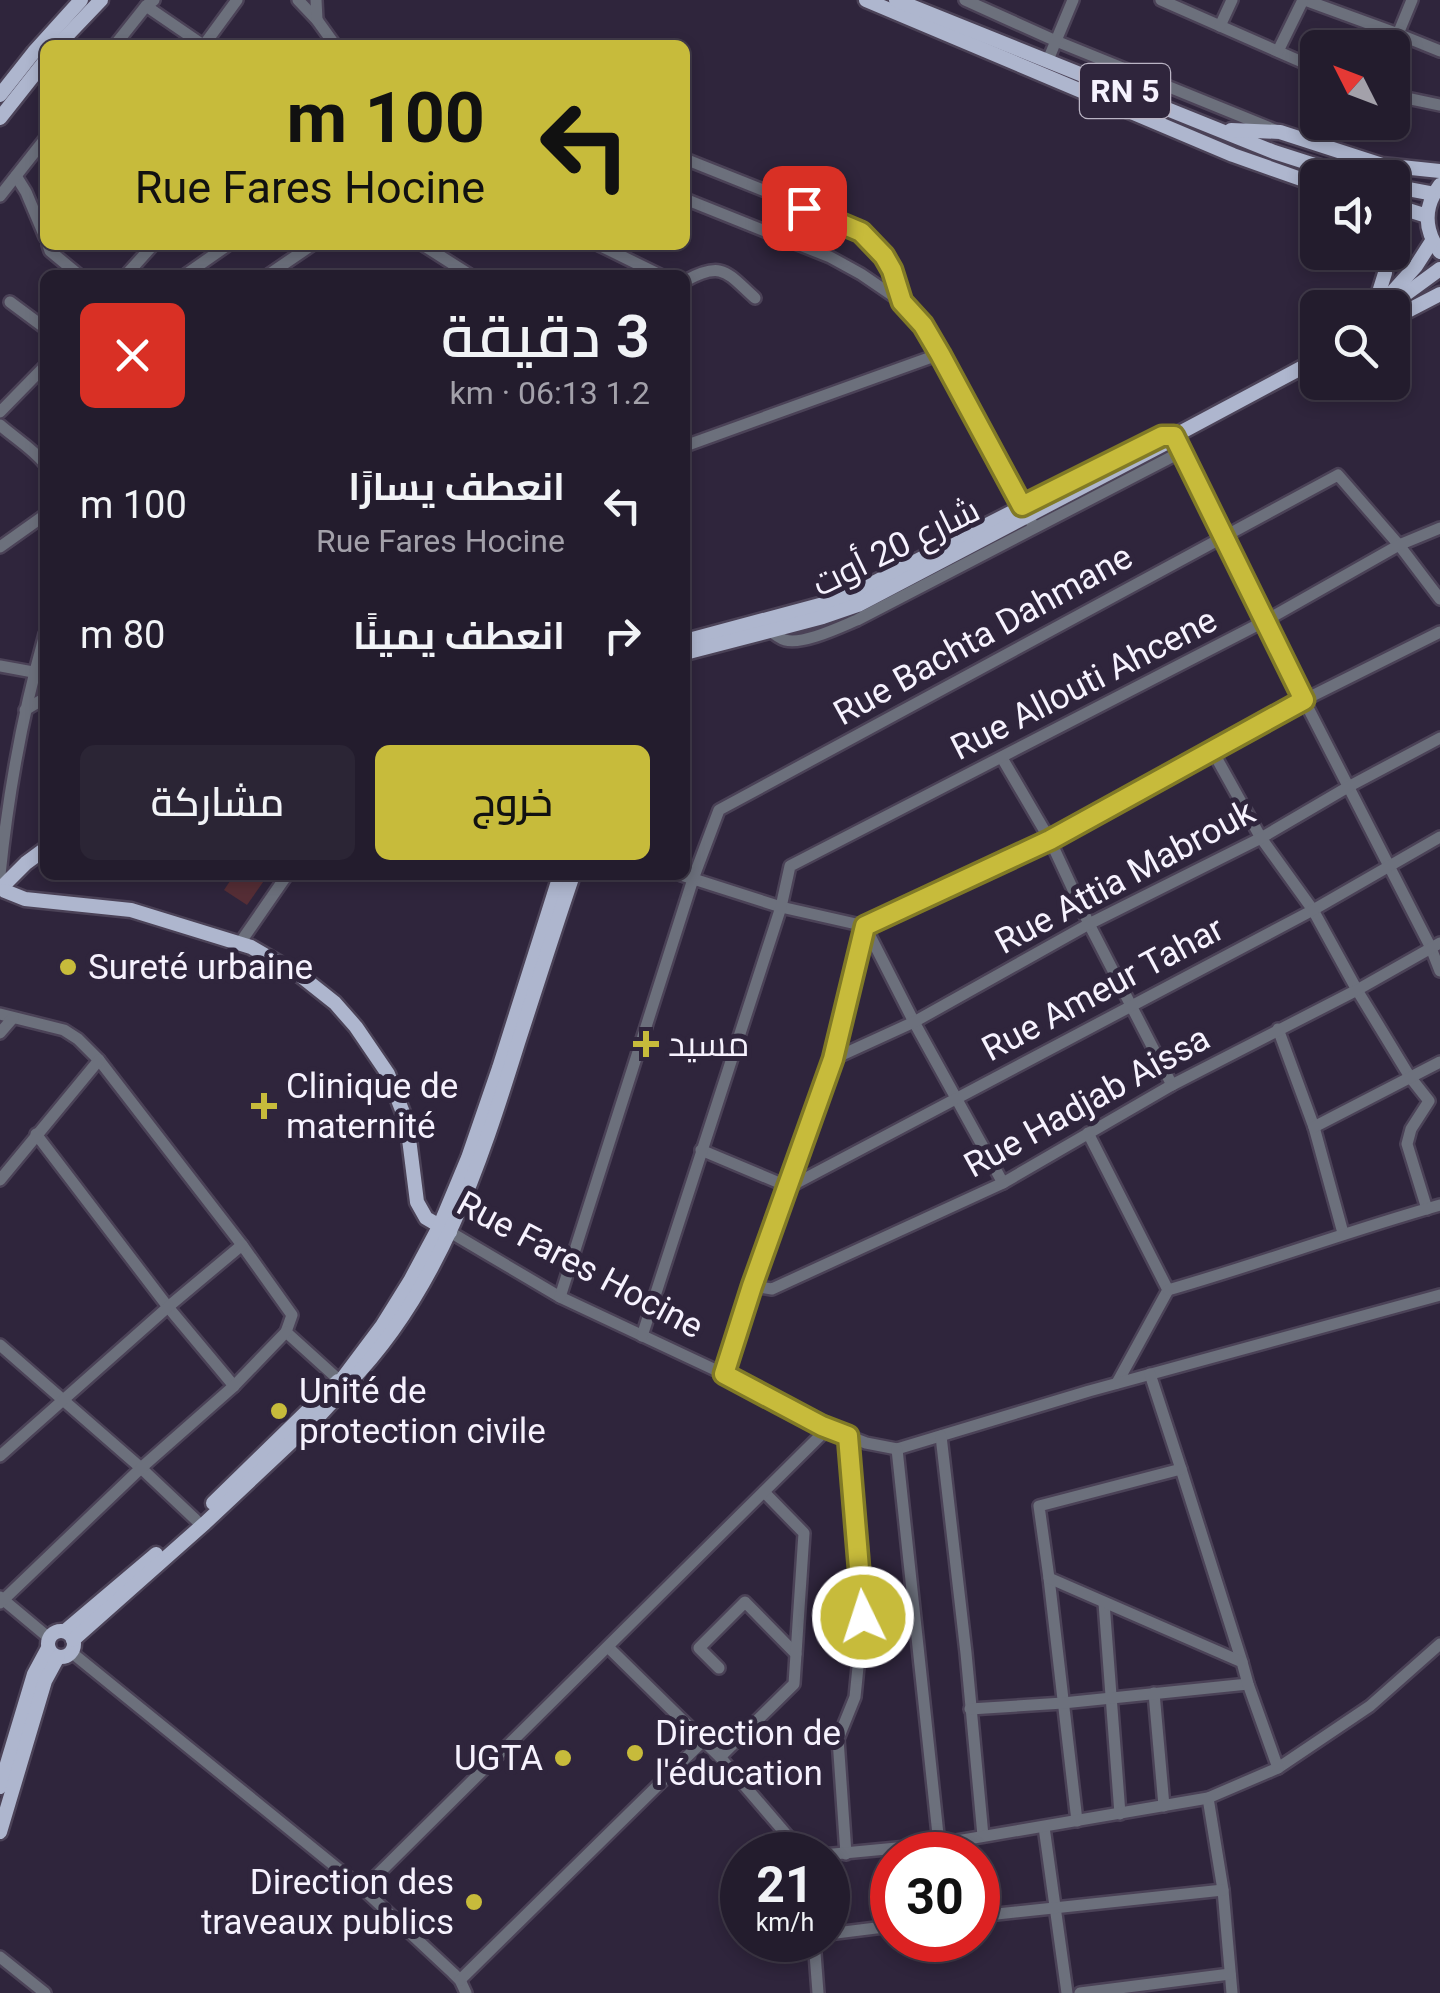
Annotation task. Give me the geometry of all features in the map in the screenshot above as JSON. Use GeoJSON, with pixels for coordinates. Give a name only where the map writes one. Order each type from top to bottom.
{"type":"FeatureCollection","features":[{"type":"Feature","properties":{"kind":"main road"},"geometry":{"type":"LineString","coordinates":[[45,40],[81,0]]}},
{"type":"Feature","properties":{"kind":"main road"},"geometry":{"type":"LineString","coordinates":[[63,40],[102,0]]}},
{"type":"Feature","properties":{"kind":"main road","name":"RN 5"},"geometry":{"type":"LineString","coordinates":[[866,0],[1233,155],[1300,179]]}},
{"type":"Feature","properties":{"kind":"main road","name":"RN 5"},"geometry":{"type":"LineString","coordinates":[[896,0],[1300,161]]}},
{"type":"Feature","properties":{"kind":"main road"},"geometry":{"type":"LineString","coordinates":[[0,95],[40,45]]}},
{"type":"Feature","properties":{"kind":"main road"},"geometry":{"type":"LineString","coordinates":[[0,118],[40,68]]}},
{"type":"Feature","properties":{"kind":"main road"},"geometry":{"type":"LineString","coordinates":[[1220,130],[1280,132],[1382,165],[1440,170]]}},
{"type":"Feature","properties":{"kind":"main road"},"geometry":{"type":"LineString","coordinates":[[1393,290],[1436,247],[1426,216],[1435,189],[1410,187]]}},
{"type":"Feature","properties":{"kind":"main road"},"geometry":{"type":"LineString","coordinates":[[1410,211],[1426,216]]}},
{"type":"Feature","properties":{"kind":"main road"},"geometry":{"type":"LineString","coordinates":[[1410,292],[1440,269]]}},
{"type":"Feature","properties":{"kind":"main road"},"geometry":{"type":"LineString","coordinates":[[1410,310],[1440,294]]}},
{"type":"Feature","properties":{"kind":"main road","name":"شارع 20 أوت"},"geometry":{"type":"LineString","coordinates":[[690,651],[858,605],[1166,443],[1300,368]]}},
{"type":"Feature","properties":{"kind":"main road","name":"شارع 20 أوت"},"geometry":{"type":"LineString","coordinates":[[690,640],[842,599],[1028,516]]}},
{"type":"Feature","properties":{"kind":"main road"},"geometry":{"type":"LineString","coordinates":[[2,886],[40,852]]}},
{"type":"Feature","properties":{"kind":"main road"},"geometry":{"type":"LineString","coordinates":[[445,1228],[558,880]]}},
{"type":"Feature","properties":{"kind":"main road"},"geometry":{"type":"LineString","coordinates":[[0,1832],[44,1681],[61,1644],[206,1522],[342,1382],[445,1228],[484,1146],[571,880]]}},
{"type":"Feature","properties":{"kind":"main road","name":"Rue Fares Hocine"},"geometry":{"type":"LineString","coordinates":[[2,886],[25,898],[131,910],[252,946],[317,988],[375,1051],[388,1074],[407,1123],[416,1202],[426,1218],[445,1228]]}},
{"type":"Feature","properties":{"kind":"main road"},"geometry":{"type":"LineString","coordinates":[[0,1787],[34,1674],[61,1644],[342,1382]]}},
{"type":"Feature","properties":{"kind":"street"},"geometry":{"type":"LineString","coordinates":[[207,40],[236,0]]}},
{"type":"Feature","properties":{"kind":"street"},"geometry":{"type":"LineString","coordinates":[[298,0],[331,40]]}},
{"type":"Feature","properties":{"kind":"street"},"geometry":{"type":"LineString","coordinates":[[316,0],[317,20]]}},
{"type":"Feature","properties":{"kind":"street"},"geometry":{"type":"LineString","coordinates":[[965,0],[1280,132]]}},
{"type":"Feature","properties":{"kind":"street"},"geometry":{"type":"LineString","coordinates":[[1048,60],[1073,0]]}},
{"type":"Feature","properties":{"kind":"street"},"geometry":{"type":"LineString","coordinates":[[1161,0],[1300,61]]}},
{"type":"Feature","properties":{"kind":"street"},"geometry":{"type":"LineString","coordinates":[[1220,26],[1232,0]]}},
{"type":"Feature","properties":{"kind":"street"},"geometry":{"type":"LineString","coordinates":[[1278,52],[1304,0],[1387,30]]}},
{"type":"Feature","properties":{"kind":"street"},"geometry":{"type":"LineString","coordinates":[[1400,30],[1412,0]]}},
{"type":"Feature","properties":{"kind":"street"},"geometry":{"type":"LineString","coordinates":[[120,40],[150,3],[197,40]]}},
{"type":"Feature","properties":{"kind":"street"},"geometry":{"type":"LineString","coordinates":[[1410,39],[1440,51]]}},
{"type":"Feature","properties":{"kind":"street"},"geometry":{"type":"LineString","coordinates":[[1410,99],[1440,105]]}},
{"type":"Feature","properties":{"kind":"street"},"geometry":{"type":"LineString","coordinates":[[0,196],[40,156]]}},
{"type":"Feature","properties":{"kind":"street"},"geometry":{"type":"LineString","coordinates":[[690,161],[861,232],[884,256],[902,302]]}},
{"type":"Feature","properties":{"kind":"street"},"geometry":{"type":"LineString","coordinates":[[16,176],[40,225]]}},
{"type":"Feature","properties":{"kind":"street"},"geometry":{"type":"LineString","coordinates":[[690,201],[830,257],[902,302],[923,325],[1028,516],[1182,452]]}},
{"type":"Feature","properties":{"kind":"street"},"geometry":{"type":"LineString","coordinates":[[49,250],[73,270]]}},
{"type":"Feature","properties":{"kind":"street"},"geometry":{"type":"LineString","coordinates":[[130,270],[148,250]]}},
{"type":"Feature","properties":{"kind":"street"},"geometry":{"type":"LineString","coordinates":[[192,270],[221,250]]}},
{"type":"Feature","properties":{"kind":"street"},"geometry":{"type":"LineString","coordinates":[[275,270],[305,250]]}},
{"type":"Feature","properties":{"kind":"street"},"geometry":{"type":"LineString","coordinates":[[431,250],[465,270]]}},
{"type":"Feature","properties":{"kind":"street"},"geometry":{"type":"LineString","coordinates":[[609,250],[650,270]]}},
{"type":"Feature","properties":{"kind":"street"},"geometry":{"type":"LineString","coordinates":[[690,279],[715,269],[725,272],[755,298]]}},
{"type":"Feature","properties":{"kind":"street"},"geometry":{"type":"LineString","coordinates":[[10,302],[40,324]]}},
{"type":"Feature","properties":{"kind":"street"},"geometry":{"type":"LineString","coordinates":[[690,444],[940,354]]}},
{"type":"Feature","properties":{"kind":"street"},"geometry":{"type":"LineString","coordinates":[[0,412],[40,372]]}},
{"type":"Feature","properties":{"kind":"street"},"geometry":{"type":"LineString","coordinates":[[19,395],[40,382]]}},
{"type":"Feature","properties":{"kind":"street"},"geometry":{"type":"LineString","coordinates":[[0,425],[40,458]]}},
{"type":"Feature","properties":{"kind":"street"},"geometry":{"type":"LineString","coordinates":[[1174,436],[1348,786],[1435,946],[1440,971]]}},
{"type":"Feature","properties":{"kind":"street"},"geometry":{"type":"LineString","coordinates":[[31,447],[40,441]]}},
{"type":"Feature","properties":{"kind":"street","name":"Rue Bachta Dahmane"},"geometry":{"type":"LineString","coordinates":[[690,871],[719,810],[1338,475],[1399,545]]}},
{"type":"Feature","properties":{"kind":"street"},"geometry":{"type":"LineString","coordinates":[[0,547],[40,519]]}},
{"type":"Feature","properties":{"kind":"street","name":"Rue Allouti Ahcene"},"geometry":{"type":"LineString","coordinates":[[781,907],[790,866],[1265,621],[1399,545],[1440,528]]}},
{"type":"Feature","properties":{"kind":"street"},"geometry":{"type":"LineString","coordinates":[[1399,545],[1440,598]]}},
{"type":"Feature","properties":{"kind":"street"},"geometry":{"type":"LineString","coordinates":[[690,878],[781,907],[865,926],[1050,840],[1304,700],[1440,632]]}},
{"type":"Feature","properties":{"kind":"street"},"geometry":{"type":"LineString","coordinates":[[2,886],[14,776],[40,650]]}},
{"type":"Feature","properties":{"kind":"street"},"geometry":{"type":"LineString","coordinates":[[0,666],[33,672]]}},
{"type":"Feature","properties":{"kind":"street"},"geometry":{"type":"LineString","coordinates":[[26,710],[40,701]]}},
{"type":"Feature","properties":{"kind":"street","name":"Rue Attia Mabrouk"},"geometry":{"type":"LineString","coordinates":[[833,1059],[914,1022],[1088,924],[1261,838],[1440,738]]}},
{"type":"Feature","properties":{"kind":"street"},"geometry":{"type":"LineString","coordinates":[[1117,1383],[1168,1290],[1433,1207],[1407,1144],[1410,1128],[1428,1101],[1357,990],[1313,910],[1261,838],[1212,750]]}},
{"type":"Feature","properties":{"kind":"street"},"geometry":{"type":"LineString","coordinates":[[1002,758],[1050,840],[1088,924],[1172,1085]]}},
{"type":"Feature","properties":{"kind":"street"},"geometry":{"type":"LineString","coordinates":[[0,773],[14,776]]}},
{"type":"Feature","properties":{"kind":"street","name":"Rue Ameur Tahar"},"geometry":{"type":"LineString","coordinates":[[789,1187],[1313,910],[1440,836]]}},
{"type":"Feature","properties":{"kind":"street"},"geometry":{"type":"LineString","coordinates":[[240,943],[284,880]]}},
{"type":"Feature","properties":{"kind":"street","name":"Rue Bachta Dahmane"},"geometry":{"type":"LineString","coordinates":[[560,1296],[686,880]]}},
{"type":"Feature","properties":{"kind":"street"},"geometry":{"type":"LineString","coordinates":[[642,1336],[781,907]]}},
{"type":"Feature","properties":{"kind":"street"},"geometry":{"type":"LineString","coordinates":[[865,926],[1003,1183]]}},
{"type":"Feature","properties":{"kind":"street"},"geometry":{"type":"LineString","coordinates":[[724,1374],[833,1059],[865,926]]}},
{"type":"Feature","properties":{"kind":"street","name":"Rue Hadjab Aissa"},"geometry":{"type":"LineString","coordinates":[[752,1286],[772,1289],[1003,1183],[1172,1085],[1435,946]]}},
{"type":"Feature","properties":{"kind":"street"},"geometry":{"type":"LineString","coordinates":[[0,1033],[6,1016],[64,1030],[78,1039],[99,1060],[292,1315],[286,1332],[234,1386],[1,1600],[61,1644],[363,1889],[460,1980],[466,1993]]}},
{"type":"Feature","properties":{"kind":"street"},"geometry":{"type":"LineString","coordinates":[[1278,1029],[1314,1128],[1343,1233]]}},
{"type":"Feature","properties":{"kind":"street"},"geometry":{"type":"LineString","coordinates":[[0,1180],[99,1060]]}},
{"type":"Feature","properties":{"kind":"street"},"geometry":{"type":"LineString","coordinates":[[1314,1128],[1440,1062]]}},
{"type":"Feature","properties":{"kind":"street"},"geometry":{"type":"LineString","coordinates":[[1088,1133],[1168,1290]]}},
{"type":"Feature","properties":{"kind":"street"},"geometry":{"type":"LineString","coordinates":[[36,1134],[168,1307],[234,1386]]}},
{"type":"Feature","properties":{"kind":"street"},"geometry":{"type":"LineString","coordinates":[[701,1150],[789,1187]]}},
{"type":"Feature","properties":{"kind":"street","name":"Rue Fares Hocine"},"geometry":{"type":"LineString","coordinates":[[445,1228],[560,1296],[828,1428],[866,1444],[898,1449]]}},
{"type":"Feature","properties":{"kind":"street"},"geometry":{"type":"LineString","coordinates":[[0,1456],[242,1245]]}},
{"type":"Feature","properties":{"kind":"street"},"geometry":{"type":"LineString","coordinates":[[938,1832],[898,1449],[1117,1383],[1440,1295]]}},
{"type":"Feature","properties":{"kind":"street"},"geometry":{"type":"LineString","coordinates":[[286,1332],[342,1382]]}},
{"type":"Feature","properties":{"kind":"street"},"geometry":{"type":"LineString","coordinates":[[0,1345],[196,1520]]}},
{"type":"Feature","properties":{"kind":"street"},"geometry":{"type":"LineString","coordinates":[[1150,1374],[1278,1768]]}},
{"type":"Feature","properties":{"kind":"street"},"geometry":{"type":"LineString","coordinates":[[363,1889],[828,1428]]}},
{"type":"Feature","properties":{"kind":"street"},"geometry":{"type":"LineString","coordinates":[[844,1832],[838,1739],[855,1697],[863,1617],[848,1436]]}},
{"type":"Feature","properties":{"kind":"street"},"geometry":{"type":"LineString","coordinates":[[941,1436],[983,1832]]}},
{"type":"Feature","properties":{"kind":"street"},"geometry":{"type":"LineString","coordinates":[[1077,1822],[1039,1506],[1180,1469]]}},
{"type":"Feature","properties":{"kind":"street"},"geometry":{"type":"LineString","coordinates":[[720,1757],[794,1684],[804,1534],[764,1492]]}},
{"type":"Feature","properties":{"kind":"street"},"geometry":{"type":"LineString","coordinates":[[1049,1578],[1242,1662]]}},
{"type":"Feature","properties":{"kind":"street"},"geometry":{"type":"LineString","coordinates":[[719,1668],[699,1648],[746,1602],[796,1654]]}},
{"type":"Feature","properties":{"kind":"street"},"geometry":{"type":"LineString","coordinates":[[1104,1603],[1120,1814]]}},
{"type":"Feature","properties":{"kind":"street"},"geometry":{"type":"LineString","coordinates":[[1000,1833],[1208,1798],[1278,1768],[1370,1706],[1440,1644]]}},
{"type":"Feature","properties":{"kind":"street"},"geometry":{"type":"LineString","coordinates":[[608,1646],[720,1757],[784,1832]]}},
{"type":"Feature","properties":{"kind":"street"},"geometry":{"type":"LineString","coordinates":[[970,1710],[1248,1684]]}},
{"type":"Feature","properties":{"kind":"street"},"geometry":{"type":"LineString","coordinates":[[1154,1693],[1164,1806]]}},
{"type":"Feature","properties":{"kind":"street"},"geometry":{"type":"LineString","coordinates":[[460,1980],[703,1741]]}},
{"type":"Feature","properties":{"kind":"street"},"geometry":{"type":"LineString","coordinates":[[1208,1798],[1224,1890],[1232,1993]]}},
{"type":"Feature","properties":{"kind":"street"},"geometry":{"type":"LineString","coordinates":[[1044,1827],[1067,1993]]}},
{"type":"Feature","properties":{"kind":"street"},"geometry":{"type":"LineString","coordinates":[[1000,1913],[1224,1890]]}},
{"type":"Feature","properties":{"kind":"street"},"geometry":{"type":"LineString","coordinates":[[0,1957],[45,1993]]}},
{"type":"Feature","properties":{"kind":"street"},"geometry":{"type":"LineString","coordinates":[[816,1962],[818,1993]]}},
{"type":"Feature","properties":{"kind":"street"},"geometry":{"type":"LineString","coordinates":[[1080,1993],[1230,1974]]}},
{"type":"Feature","properties":{"kind":"shaded area"},"geometry":{"type":"Polygon","coordinates":[[[231,880],[264,880],[247,905],[224,890],[231,880]]]}},
{"type":"Feature","properties":{"kind":"place","name":"Sureté urbaine"},"geometry":{"type":"Point","coordinates":[68,967]}},
{"type":"Feature","properties":{"kind":"place","name":"مسيد"},"geometry":{"type":"Point","coordinates":[646,1044]}},
{"type":"Feature","properties":{"kind":"place","name":"Clinique de maternité"},"geometry":{"type":"Point","coordinates":[264,1106]}},
{"type":"Feature","properties":{"kind":"place","name":"Unité de protection civile"},"geometry":{"type":"Point","coordinates":[279,1411]}},
{"type":"Feature","properties":{"kind":"place","name":"Direction de l'éducation"},"geometry":{"type":"Point","coordinates":[635,1753]}},
{"type":"Feature","properties":{"kind":"place","name":"UGTA"},"geometry":{"type":"Point","coordinates":[563,1758]}},
{"type":"Feature","properties":{"kind":"place","name":"Direction des traveaux publics"},"geometry":{"type":"Point","coordinates":[474,1902]}},
{"type":"Feature","properties":{"kind":"route"},"geometry":{"type":"LineString","coordinates":[[804,208],[861,232],[884,256],[902,302],[923,325],[1022,506],[1162,436],[1174,436],[1304,700],[1050,840],[865,926],[833,1059],[724,1374],[848,1436],[863,1617]]}}]}
